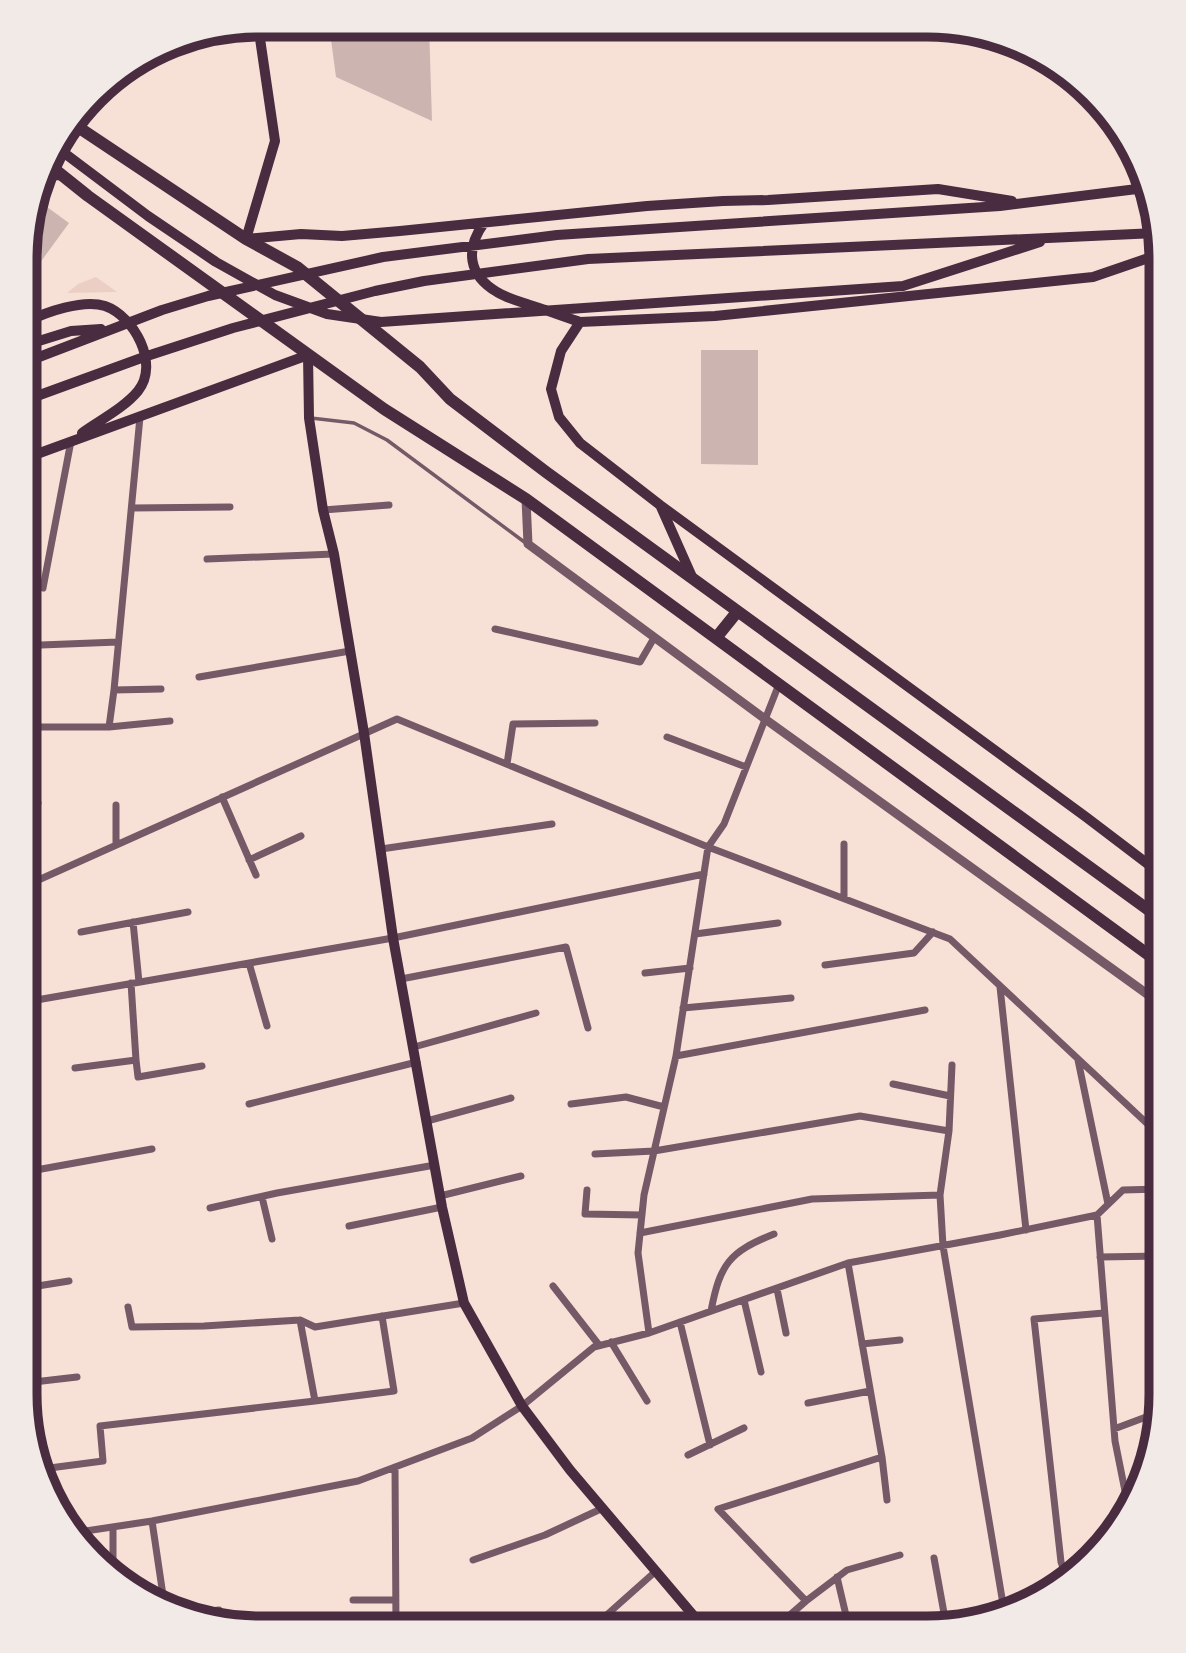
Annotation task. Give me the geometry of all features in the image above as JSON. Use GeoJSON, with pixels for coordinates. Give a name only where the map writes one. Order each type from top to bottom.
{"type":"FeatureCollection","features":[{"type":"Feature","properties":{"kind":"highway"},"geometry":{"type":"LineString","coordinates":[[80,128],[246,239],[297,267],[420,366],[450,399],[546,472],[1149,910]]}},
{"type":"Feature","properties":{"kind":"highway"},"geometry":{"type":"LineString","coordinates":[[56,170],[384,409],[526,499],[1149,955]]}},
{"type":"Feature","properties":{"kind":"highway"},"geometry":{"type":"LineString","coordinates":[[716,638],[737,611]]}},
{"type":"Feature","properties":{"kind":"main road"},"geometry":{"type":"LineString","coordinates":[[260,37],[275,141],[246,239],[301,234],[342,236],[647,206],[938,189],[1028,203]]}},
{"type":"Feature","properties":{"kind":"main road"},"geometry":{"type":"LineString","coordinates":[[64,154],[216,262],[275,295],[327,314],[380,322],[903,286],[1055,237]]}},
{"type":"Feature","properties":{"kind":"main road"},"geometry":{"type":"LineString","coordinates":[[53,175],[62,175]]}},
{"type":"Feature","properties":{"kind":"main road"},"geometry":{"type":"LineString","coordinates":[[37,358],[162,310],[208,296],[383,257],[557,234],[1000,206],[1137,189]]}},
{"type":"Feature","properties":{"kind":"main road"},"geometry":{"type":"LineString","coordinates":[[484,223],[472,242],[472,253],[478,275],[487,285],[499,294],[580,323],[715,316],[1093,277],[1149,258]]}},
{"type":"Feature","properties":{"kind":"main road"},"geometry":{"type":"LineString","coordinates":[[37,396],[233,328],[424,281],[588,259],[1147,233]]}},
{"type":"Feature","properties":{"kind":"main road"},"geometry":{"type":"LineString","coordinates":[[37,316],[55,309],[85,305],[104,306],[119,314],[134,329],[143,346],[147,362],[146,373],[139,390],[121,406],[71,440]]}},
{"type":"Feature","properties":{"kind":"main road"},"geometry":{"type":"LineString","coordinates":[[580,323],[561,351],[551,389],[559,417],[580,443],[660,505],[1149,865]]}},
{"type":"Feature","properties":{"kind":"main road"},"geometry":{"type":"LineString","coordinates":[[37,342],[71,331],[115,328]]}},
{"type":"Feature","properties":{"kind":"main road"},"geometry":{"type":"LineString","coordinates":[[37,454],[308,355],[309,418],[364,733],[393,938],[442,1207],[464,1303],[522,1406],[570,1471],[695,1616]]}},
{"type":"Feature","properties":{"kind":"main road"},"geometry":{"type":"LineString","coordinates":[[660,505],[693,580]]}},
{"type":"Feature","properties":{"kind":"street"},"geometry":{"type":"LineString","coordinates":[[108,727],[114,690],[140,417]]}},
{"type":"Feature","properties":{"kind":"street"},"geometry":{"type":"LineString","coordinates":[[43,588],[71,440]]}},
{"type":"Feature","properties":{"kind":"street"},"geometry":{"type":"LineString","coordinates":[[526,499],[528,544],[765,719],[1149,994]]}},
{"type":"Feature","properties":{"kind":"street"},"geometry":{"type":"LineString","coordinates":[[323,510],[389,505]]}},
{"type":"Feature","properties":{"kind":"street"},"geometry":{"type":"LineString","coordinates":[[132,508],[230,507]]}},
{"type":"Feature","properties":{"kind":"street"},"geometry":{"type":"LineString","coordinates":[[207,559],[334,554]]}},
{"type":"Feature","properties":{"kind":"street"},"geometry":{"type":"LineString","coordinates":[[495,629],[640,662],[654,638]]}},
{"type":"Feature","properties":{"kind":"street"},"geometry":{"type":"LineString","coordinates":[[41,645],[118,642]]}},
{"type":"Feature","properties":{"kind":"street"},"geometry":{"type":"LineString","coordinates":[[199,677],[350,651]]}},
{"type":"Feature","properties":{"kind":"street"},"geometry":{"type":"LineString","coordinates":[[649,1333],[638,1253],[644,1195],[676,1056],[708,847],[724,824],[779,684]]}},
{"type":"Feature","properties":{"kind":"street"},"geometry":{"type":"LineString","coordinates":[[114,690],[161,689]]}},
{"type":"Feature","properties":{"kind":"street"},"geometry":{"type":"LineString","coordinates":[[37,881],[397,719],[708,847],[950,939],[1149,1125]]}},
{"type":"Feature","properties":{"kind":"street"},"geometry":{"type":"LineString","coordinates":[[37,727],[108,727],[170,721]]}},
{"type":"Feature","properties":{"kind":"street"},"geometry":{"type":"LineString","coordinates":[[507,764],[513,724],[595,723]]}},
{"type":"Feature","properties":{"kind":"street"},"geometry":{"type":"LineString","coordinates":[[667,737],[746,767]]}},
{"type":"Feature","properties":{"kind":"street"},"geometry":{"type":"LineString","coordinates":[[222,797],[256,875]]}},
{"type":"Feature","properties":{"kind":"street"},"geometry":{"type":"LineString","coordinates":[[116,805],[116,845]]}},
{"type":"Feature","properties":{"kind":"street"},"geometry":{"type":"LineString","coordinates":[[381,849],[552,824]]}},
{"type":"Feature","properties":{"kind":"street"},"geometry":{"type":"LineString","coordinates":[[249,860],[301,836]]}},
{"type":"Feature","properties":{"kind":"street"},"geometry":{"type":"LineString","coordinates":[[844,844],[844,898]]}},
{"type":"Feature","properties":{"kind":"street"},"geometry":{"type":"LineString","coordinates":[[37,1000],[393,938],[704,874]]}},
{"type":"Feature","properties":{"kind":"street"},"geometry":{"type":"LineString","coordinates":[[81,932],[188,912]]}},
{"type":"Feature","properties":{"kind":"street"},"geometry":{"type":"LineString","coordinates":[[133,922],[138,1077],[202,1066]]}},
{"type":"Feature","properties":{"kind":"street"},"geometry":{"type":"LineString","coordinates":[[695,934],[778,923]]}},
{"type":"Feature","properties":{"kind":"street"},"geometry":{"type":"LineString","coordinates":[[825,965],[914,953],[933,932]]}},
{"type":"Feature","properties":{"kind":"street"},"geometry":{"type":"LineString","coordinates":[[401,979],[566,947],[588,1028]]}},
{"type":"Feature","properties":{"kind":"street"},"geometry":{"type":"LineString","coordinates":[[249,963],[267,1026]]}},
{"type":"Feature","properties":{"kind":"street"},"geometry":{"type":"LineString","coordinates":[[645,973],[690,968]]}},
{"type":"Feature","properties":{"kind":"street"},"geometry":{"type":"LineString","coordinates":[[1000,986],[1026,1230]]}},
{"type":"Feature","properties":{"kind":"street"},"geometry":{"type":"LineString","coordinates":[[683,1008],[791,998]]}},
{"type":"Feature","properties":{"kind":"street"},"geometry":{"type":"LineString","coordinates":[[676,1056],[925,1010]]}},
{"type":"Feature","properties":{"kind":"street"},"geometry":{"type":"LineString","coordinates":[[414,1046],[537,1013]]}},
{"type":"Feature","properties":{"kind":"street"},"geometry":{"type":"LineString","coordinates":[[1078,1059],[1108,1205]]}},
{"type":"Feature","properties":{"kind":"street"},"geometry":{"type":"LineString","coordinates":[[75,1068],[136,1060]]}},
{"type":"Feature","properties":{"kind":"street"},"geometry":{"type":"LineString","coordinates":[[249,1104],[417,1062]]}},
{"type":"Feature","properties":{"kind":"street"},"geometry":{"type":"LineString","coordinates":[[952,1065],[940,1195],[943,1246],[1003,1602]]}},
{"type":"Feature","properties":{"kind":"street"},"geometry":{"type":"LineString","coordinates":[[893,1084],[950,1096]]}},
{"type":"Feature","properties":{"kind":"street"},"geometry":{"type":"LineString","coordinates":[[571,1104],[626,1097],[664,1107]]}},
{"type":"Feature","properties":{"kind":"street"},"geometry":{"type":"LineString","coordinates":[[427,1121],[511,1098]]}},
{"type":"Feature","properties":{"kind":"street"},"geometry":{"type":"LineString","coordinates":[[595,1154],[654,1151],[860,1116],[948,1131]]}},
{"type":"Feature","properties":{"kind":"street"},"geometry":{"type":"LineString","coordinates":[[37,1170],[152,1149]]}},
{"type":"Feature","properties":{"kind":"street"},"geometry":{"type":"LineString","coordinates":[[210,1208],[435,1164]]}},
{"type":"Feature","properties":{"kind":"street"},"geometry":{"type":"LineString","coordinates":[[440,1196],[522,1176]]}},
{"type":"Feature","properties":{"kind":"street"},"geometry":{"type":"LineString","coordinates":[[85,1531],[152,1521],[358,1481],[471,1437],[522,1406],[599,1345],[649,1333],[848,1263],[1097,1215],[1123,1190],[1149,1189]]}},
{"type":"Feature","properties":{"kind":"street"},"geometry":{"type":"LineString","coordinates":[[587,1190],[585,1214],[642,1215]]}},
{"type":"Feature","properties":{"kind":"street"},"geometry":{"type":"LineString","coordinates":[[640,1233],[812,1199],[940,1195]]}},
{"type":"Feature","properties":{"kind":"street"},"geometry":{"type":"LineString","coordinates":[[262,1197],[272,1239]]}},
{"type":"Feature","properties":{"kind":"street"},"geometry":{"type":"LineString","coordinates":[[349,1226],[442,1207]]}},
{"type":"Feature","properties":{"kind":"street"},"geometry":{"type":"LineString","coordinates":[[1097,1215],[1115,1441],[1125,1493]]}},
{"type":"Feature","properties":{"kind":"street"},"geometry":{"type":"LineString","coordinates":[[711,1311],[716,1285],[729,1260],[755,1242],[775,1234]]}},
{"type":"Feature","properties":{"kind":"street"},"geometry":{"type":"LineString","coordinates":[[1100,1257],[1149,1256]]}},
{"type":"Feature","properties":{"kind":"street"},"geometry":{"type":"LineString","coordinates":[[848,1263],[887,1500]]}},
{"type":"Feature","properties":{"kind":"street"},"geometry":{"type":"LineString","coordinates":[[37,1286],[69,1281]]}},
{"type":"Feature","properties":{"kind":"street"},"geometry":{"type":"LineString","coordinates":[[553,1286],[599,1345]]}},
{"type":"Feature","properties":{"kind":"street"},"geometry":{"type":"LineString","coordinates":[[777,1289],[786,1333]]}},
{"type":"Feature","properties":{"kind":"street"},"geometry":{"type":"LineString","coordinates":[[744,1300],[761,1372]]}},
{"type":"Feature","properties":{"kind":"street"},"geometry":{"type":"LineString","coordinates":[[128,1307],[132,1327],[300,1320],[316,1326],[464,1303]]}},
{"type":"Feature","properties":{"kind":"street"},"geometry":{"type":"LineString","coordinates":[[1063,1569],[1034,1319],[1104,1313]]}},
{"type":"Feature","properties":{"kind":"street"},"geometry":{"type":"LineString","coordinates":[[50,1468],[103,1461],[100,1426],[394,1391],[382,1316]]}},
{"type":"Feature","properties":{"kind":"street"},"geometry":{"type":"LineString","coordinates":[[300,1320],[315,1401]]}},
{"type":"Feature","properties":{"kind":"street"},"geometry":{"type":"LineString","coordinates":[[680,1322],[710,1445]]}},
{"type":"Feature","properties":{"kind":"street"},"geometry":{"type":"LineString","coordinates":[[862,1344],[900,1340]]}},
{"type":"Feature","properties":{"kind":"street"},"geometry":{"type":"LineString","coordinates":[[611,1342],[647,1402]]}},
{"type":"Feature","properties":{"kind":"street"},"geometry":{"type":"LineString","coordinates":[[37,1382],[77,1377]]}},
{"type":"Feature","properties":{"kind":"street"},"geometry":{"type":"LineString","coordinates":[[808,1404],[870,1391]]}},
{"type":"Feature","properties":{"kind":"street"},"geometry":{"type":"LineString","coordinates":[[1114,1429],[1148,1416]]}},
{"type":"Feature","properties":{"kind":"street"},"geometry":{"type":"LineString","coordinates":[[688,1455],[744,1428]]}},
{"type":"Feature","properties":{"kind":"street"},"geometry":{"type":"LineString","coordinates":[[806,1601],[718,1509],[882,1457]]}},
{"type":"Feature","properties":{"kind":"street"},"geometry":{"type":"LineString","coordinates":[[395,1467],[396,1616]]}},
{"type":"Feature","properties":{"kind":"street"},"geometry":{"type":"LineString","coordinates":[[473,1560],[545,1535],[603,1508]]}},
{"type":"Feature","properties":{"kind":"street"},"geometry":{"type":"LineString","coordinates":[[152,1521],[163,1593]]}},
{"type":"Feature","properties":{"kind":"street"},"geometry":{"type":"LineString","coordinates":[[113,1527],[113,1561]]}},
{"type":"Feature","properties":{"kind":"street"},"geometry":{"type":"LineString","coordinates":[[789,1616],[847,1570],[900,1555]]}},
{"type":"Feature","properties":{"kind":"street"},"geometry":{"type":"LineString","coordinates":[[934,1558],[944,1615]]}},
{"type":"Feature","properties":{"kind":"street"},"geometry":{"type":"LineString","coordinates":[[605,1616],[656,1571]]}},
{"type":"Feature","properties":{"kind":"street"},"geometry":{"type":"LineString","coordinates":[[837,1577],[846,1616]]}},
{"type":"Feature","properties":{"kind":"street"},"geometry":{"type":"LineString","coordinates":[[353,1600],[396,1600]]}},
{"type":"Feature","properties":{"kind":"street"},"geometry":{"type":"LineString","coordinates":[[212,1611],[219,1610]]}},
{"type":"Feature","properties":{"kind":"lane"},"geometry":{"type":"LineString","coordinates":[[309,418],[354,423],[387,440],[528,544]]}},
{"type":"Feature","properties":{"kind":"shaded area"},"geometry":{"type":"Polygon","coordinates":[[[96,277],[117,292],[67,293],[78,284],[96,277]]]}},
{"type":"Feature","properties":{"kind":"building"},"geometry":{"type":"Polygon","coordinates":[[[331,37],[429,37],[432,121],[336,77],[331,37]]]}},
{"type":"Feature","properties":{"kind":"building"},"geometry":{"type":"Polygon","coordinates":[[[44,204],[69,223],[37,267],[44,204]]]}},
{"type":"Feature","properties":{"kind":"building"},"geometry":{"type":"Polygon","coordinates":[[[701,350],[758,350],[758,465],[701,464],[701,350]]]}}]}
